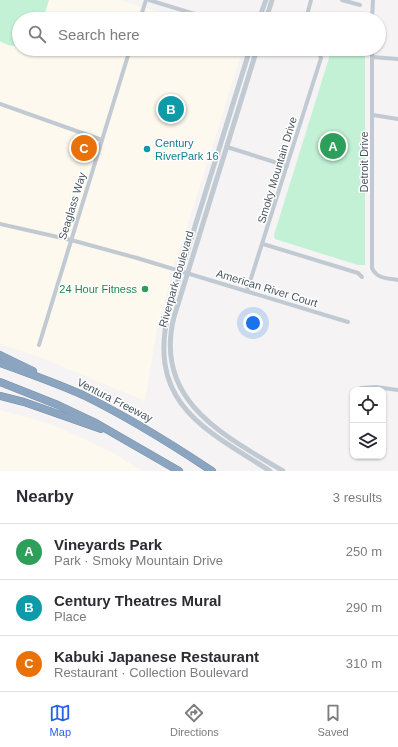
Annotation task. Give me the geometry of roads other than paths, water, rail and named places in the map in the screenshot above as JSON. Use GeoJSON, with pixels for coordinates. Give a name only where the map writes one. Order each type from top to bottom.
{"type":"FeatureCollection","features":[{"type":"Feature","properties":{"kind":"highway"},"geometry":{"type":"LineString","coordinates":[[0,355],[60,385]]}},
{"type":"Feature","properties":{"kind":"highway","name":"Ventura Freeway"},"geometry":{"type":"LineString","coordinates":[[0,363],[60,385],[139,425],[212,471]]}},
{"type":"Feature","properties":{"kind":"highway"},"geometry":{"type":"LineString","coordinates":[[0,382],[58,405],[118,435],[179,471]]}},
{"type":"Feature","properties":{"kind":"highway"},"geometry":{"type":"LineString","coordinates":[[0,396],[24,402],[118,435]]}},
{"type":"Feature","properties":{"kind":"street"},"geometry":{"type":"LineString","coordinates":[[143,12],[147,0],[187,12]]}},
{"type":"Feature","properties":{"kind":"street"},"geometry":{"type":"LineString","coordinates":[[262,12],[266,0]]}},
{"type":"Feature","properties":{"kind":"street"},"geometry":{"type":"LineString","coordinates":[[268,12],[272,0]]}},
{"type":"Feature","properties":{"kind":"street"},"geometry":{"type":"LineString","coordinates":[[308,12],[312,0]]}},
{"type":"Feature","properties":{"kind":"street"},"geometry":{"type":"LineString","coordinates":[[342,0],[360,5]]}},
{"type":"Feature","properties":{"kind":"street"},"geometry":{"type":"LineString","coordinates":[[372,0],[372,12]]}},
{"type":"Feature","properties":{"kind":"street","name":"Seaglass Way"},"geometry":{"type":"LineString","coordinates":[[39,345],[128,56]]}},
{"type":"Feature","properties":{"kind":"street","name":"Riverpark Boulevard"},"geometry":{"type":"LineString","coordinates":[[248,56],[166,322],[163,345],[166,370],[175,393],[192,418],[206,430],[270,471]]}},
{"type":"Feature","properties":{"kind":"street","name":"Riverpark Boulevard"},"geometry":{"type":"LineString","coordinates":[[255,56],[174,317],[170,338],[172,368],[181,390],[193,408],[210,424],[283,471]]}},
{"type":"Feature","properties":{"kind":"street","name":"Smoky Mountain Drive"},"geometry":{"type":"LineString","coordinates":[[247,291],[263,244],[321,56]]}},
{"type":"Feature","properties":{"kind":"street"},"geometry":{"type":"LineString","coordinates":[[372,57],[398,60]]}},
{"type":"Feature","properties":{"kind":"street","name":"Detroit Drive"},"geometry":{"type":"LineString","coordinates":[[372,57],[372,268],[374,274],[381,277],[398,280]]}},
{"type":"Feature","properties":{"kind":"street"},"geometry":{"type":"LineString","coordinates":[[0,104],[102,140]]}},
{"type":"Feature","properties":{"kind":"street"},"geometry":{"type":"LineString","coordinates":[[373,115],[398,119]]}},
{"type":"Feature","properties":{"kind":"street"},"geometry":{"type":"LineString","coordinates":[[227,147],[287,166]]}},
{"type":"Feature","properties":{"kind":"street","name":"American River Court"},"geometry":{"type":"LineString","coordinates":[[0,224],[71,240],[181,271],[348,322]]}},
{"type":"Feature","properties":{"kind":"street"},"geometry":{"type":"LineString","coordinates":[[263,244],[358,273],[362,277]]}},
{"type":"Feature","properties":{"kind":"street"},"geometry":{"type":"LineString","coordinates":[[386,388],[398,390]]}},
{"type":"Feature","properties":{"kind":"place","name":"Century Theatres Mural"},"geometry":{"type":"Point","coordinates":[171,109]}},
{"type":"Feature","properties":{"kind":"place","name":"Vineyards Park"},"geometry":{"type":"Point","coordinates":[333,146]}},
{"type":"Feature","properties":{"kind":"place","name":"Kabuki Japanese Restaurant"},"geometry":{"type":"Point","coordinates":[84,148]}},
{"type":"Feature","properties":{"kind":"place","name":"Century RiverPark 16"},"geometry":{"type":"Point","coordinates":[147,149]}},
{"type":"Feature","properties":{"kind":"place","name":"24 Hour Fitness"},"geometry":{"type":"Point","coordinates":[145,289]}}]}
